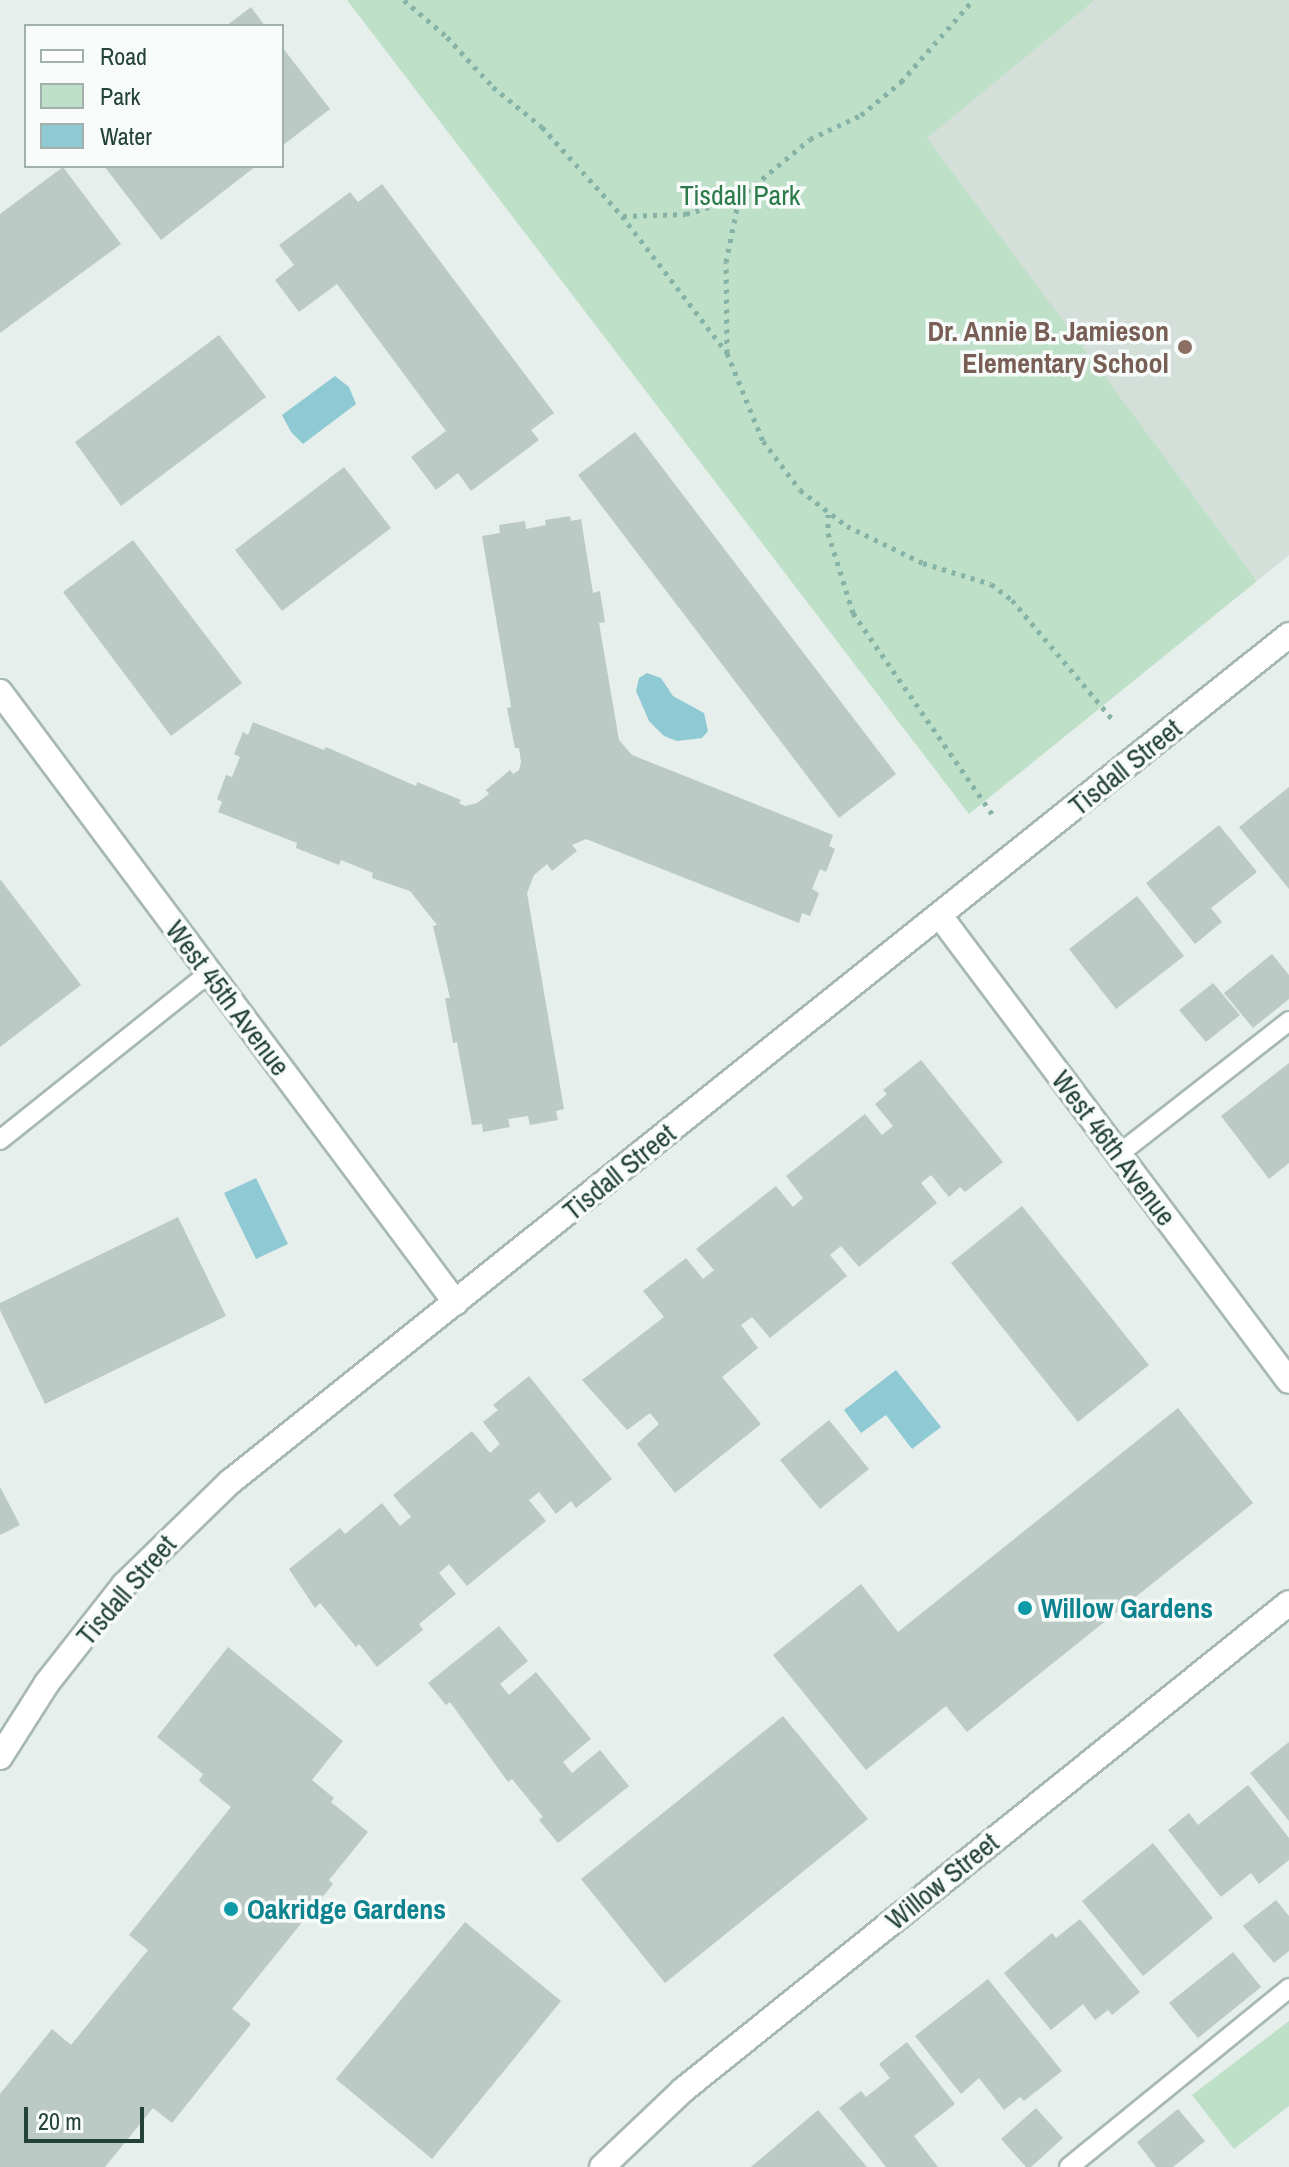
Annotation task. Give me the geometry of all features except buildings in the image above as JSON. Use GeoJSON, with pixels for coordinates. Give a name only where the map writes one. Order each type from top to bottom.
{"type":"FeatureCollection","features":[{"type":"Feature","properties":{"kind":"street","name":"Tisdall Street"},"geometry":{"type":"LineString","coordinates":[[0,1757],[47,1683],[124,1585],[159,1547],[230,1482],[1289,635]]}},
{"type":"Feature","properties":{"kind":"street","name":"West 45th Avenue"},"geometry":{"type":"LineString","coordinates":[[0,692],[456,1303]]}},
{"type":"Feature","properties":{"kind":"street","name":"West 46th Avenue"},"geometry":{"type":"LineString","coordinates":[[940,916],[1289,1381]]}},
{"type":"Feature","properties":{"kind":"street","name":"Willow Street"},"geometry":{"type":"LineString","coordinates":[[602,2167],[683,2090],[1289,1603]]}},
{"type":"Feature","properties":{"kind":"lane"},"geometry":{"type":"LineString","coordinates":[[0,1140],[209,973]]}},
{"type":"Feature","properties":{"kind":"lane"},"geometry":{"type":"LineString","coordinates":[[1119,1154],[1289,1021]]}},
{"type":"Feature","properties":{"kind":"lane"},"geometry":{"type":"LineString","coordinates":[[1069,2167],[1289,1988]]}},
{"type":"Feature","properties":{"kind":"path"},"geometry":{"type":"LineString","coordinates":[[404,0],[447,37],[493,87],[542,127],[622,216],[727,353],[763,441],[800,490],[828,513],[923,563],[991,584],[1012,600],[1113,720]]}},
{"type":"Feature","properties":{"kind":"path"},"geometry":{"type":"LineString","coordinates":[[622,216],[686,214],[739,198],[810,139],[861,115],[901,82],[973,0]]}},
{"type":"Feature","properties":{"kind":"path"},"geometry":{"type":"LineString","coordinates":[[727,353],[726,262],[739,198]]}},
{"type":"Feature","properties":{"kind":"path"},"geometry":{"type":"LineString","coordinates":[[828,513],[828,533],[853,613],[993,815]]}},
{"type":"Feature","properties":{"kind":"shaded area","name":"Dr. Annie B. Jamieson Elementary School"},"geometry":{"type":"Polygon","coordinates":[[[1095,0],[1289,0],[1289,555],[1257,581],[926,138],[1095,0]]]}},
{"type":"Feature","properties":{"kind":"green space","name":"Tisdall Park"},"geometry":{"type":"Polygon","coordinates":[[[347,0],[1095,0],[927,138],[1257,581],[969,814],[347,0]]]}},
{"type":"Feature","properties":{"kind":"green space"},"geometry":{"type":"Polygon","coordinates":[[[1289,2021],[1289,2106],[1234,2149],[1192,2095],[1289,2021]]]}},
{"type":"Feature","properties":{"kind":"water"},"geometry":{"type":"Polygon","coordinates":[[[335,376],[349,387],[356,404],[303,444],[291,432],[282,415],[335,376]]]}},
{"type":"Feature","properties":{"kind":"water"},"geometry":{"type":"Polygon","coordinates":[[[647,673],[661,678],[673,696],[704,713],[708,731],[702,738],[677,741],[664,736],[649,721],[636,691],[639,678],[647,673]]]}},
{"type":"Feature","properties":{"kind":"water"},"geometry":{"type":"Polygon","coordinates":[[[256,1178],[288,1244],[256,1259],[224,1193],[256,1178]]]}},
{"type":"Feature","properties":{"kind":"water"},"geometry":{"type":"Polygon","coordinates":[[[896,1370],[941,1427],[912,1449],[886,1415],[861,1433],[844,1410],[896,1370]]]}},
{"type":"Feature","properties":{"kind":"place","name":"Dr. Annie B. Jamieson Elementary School"},"geometry":{"type":"Point","coordinates":[1185,347]}},
{"type":"Feature","properties":{"kind":"place","name":"Willow Gardens"},"geometry":{"type":"Point","coordinates":[1025,1608]}},
{"type":"Feature","properties":{"kind":"place","name":"Oakridge Gardens"},"geometry":{"type":"Point","coordinates":[231,1909]}}]}
